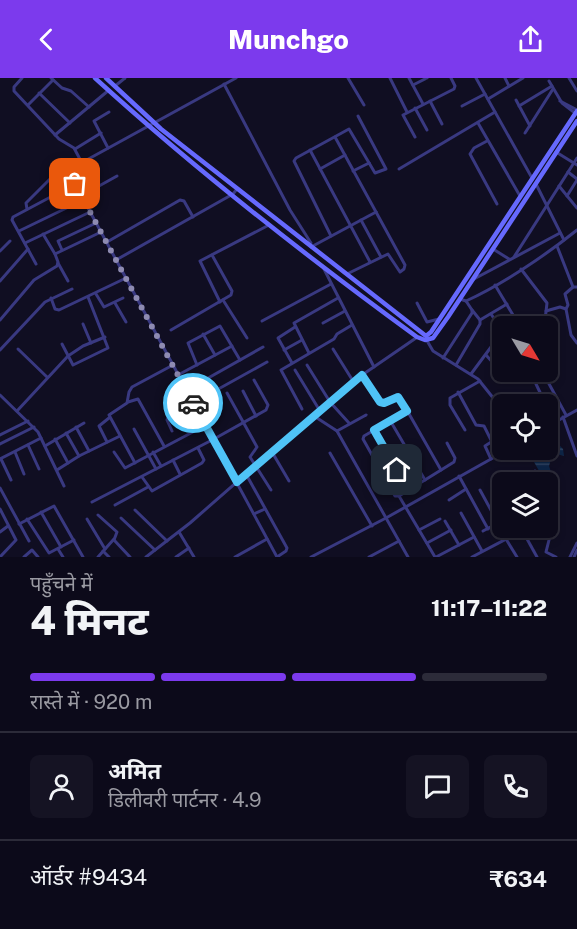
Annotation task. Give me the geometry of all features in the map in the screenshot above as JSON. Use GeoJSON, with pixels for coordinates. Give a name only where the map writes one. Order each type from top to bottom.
{"type":"FeatureCollection","features":[{"type":"Feature","properties":{"kind":"main road"},"geometry":{"type":"LineString","coordinates":[[96,78],[148,126],[322,266],[417,337],[426,338],[435,336],[460,299],[520,197],[576,112]]}},
{"type":"Feature","properties":{"kind":"main road"},"geometry":{"type":"LineString","coordinates":[[106,78],[154,123],[426,338]]}},
{"type":"Feature","properties":{"kind":"main road"},"geometry":{"type":"LineString","coordinates":[[426,338],[493,249],[577,121]]}},
{"type":"Feature","properties":{"kind":"main road"},"geometry":{"type":"LineString","coordinates":[[314,259],[318,253]]}},
{"type":"Feature","properties":{"kind":"street"},"geometry":{"type":"LineString","coordinates":[[22,78],[13,90],[55,135],[75,149],[82,163]]}},
{"type":"Feature","properties":{"kind":"street"},"geometry":{"type":"LineString","coordinates":[[115,87],[125,78]]}},
{"type":"Feature","properties":{"kind":"street"},"geometry":{"type":"LineString","coordinates":[[236,78],[71,170],[82,198],[277,557],[287,548],[246,474]]}},
{"type":"Feature","properties":{"kind":"street"},"geometry":{"type":"LineString","coordinates":[[348,78],[364,105]]}},
{"type":"Feature","properties":{"kind":"street"},"geometry":{"type":"LineString","coordinates":[[390,78],[407,112]]}},
{"type":"Feature","properties":{"kind":"street"},"geometry":{"type":"LineString","coordinates":[[409,78],[423,104]]}},
{"type":"Feature","properties":{"kind":"street"},"geometry":{"type":"LineString","coordinates":[[413,85],[427,78]]}},
{"type":"Feature","properties":{"kind":"street"},"geometry":{"type":"LineString","coordinates":[[415,137],[403,116],[454,89],[451,78]]}},
{"type":"Feature","properties":{"kind":"street"},"geometry":{"type":"LineString","coordinates":[[476,78],[533,179],[564,240]]}},
{"type":"Feature","properties":{"kind":"street"},"geometry":{"type":"LineString","coordinates":[[505,78],[509,86]]}},
{"type":"Feature","properties":{"kind":"street"},"geometry":{"type":"LineString","coordinates":[[488,99],[524,78]]}},
{"type":"Feature","properties":{"kind":"street"},"geometry":{"type":"LineString","coordinates":[[569,78],[577,91]]}},
{"type":"Feature","properties":{"kind":"street"},"geometry":{"type":"LineString","coordinates":[[28,105],[52,79],[62,88],[71,91],[89,107]]}},
{"type":"Feature","properties":{"kind":"street"},"geometry":{"type":"LineString","coordinates":[[549,81],[560,100],[576,112]]}},
{"type":"Feature","properties":{"kind":"street"},"geometry":{"type":"LineString","coordinates":[[224,84],[312,247],[376,212]]}},
{"type":"Feature","properties":{"kind":"street"},"geometry":{"type":"LineString","coordinates":[[519,106],[553,88]]}},
{"type":"Feature","properties":{"kind":"street"},"geometry":{"type":"LineString","coordinates":[[525,133],[553,88]]}},
{"type":"Feature","properties":{"kind":"street"},"geometry":{"type":"LineString","coordinates":[[55,135],[109,90]]}},
{"type":"Feature","properties":{"kind":"street"},"geometry":{"type":"LineString","coordinates":[[39,93],[70,123]]}},
{"type":"Feature","properties":{"kind":"street"},"geometry":{"type":"LineString","coordinates":[[462,106],[485,94]]}},
{"type":"Feature","properties":{"kind":"street"},"geometry":{"type":"LineString","coordinates":[[430,100],[442,124]]}},
{"type":"Feature","properties":{"kind":"street"},"geometry":{"type":"LineString","coordinates":[[516,100],[530,126]]}},
{"type":"Feature","properties":{"kind":"street"},"geometry":{"type":"LineString","coordinates":[[415,108],[427,130]]}},
{"type":"Feature","properties":{"kind":"street"},"geometry":{"type":"LineString","coordinates":[[108,148],[94,120],[109,112]]}},
{"type":"Feature","properties":{"kind":"street"},"geometry":{"type":"LineString","coordinates":[[399,169],[495,112]]}},
{"type":"Feature","properties":{"kind":"street"},"geometry":{"type":"LineString","coordinates":[[331,236],[294,163],[296,158],[350,130],[376,174],[387,167],[358,116]]}},
{"type":"Feature","properties":{"kind":"street"},"geometry":{"type":"LineString","coordinates":[[478,123],[520,197],[525,201]]}},
{"type":"Feature","properties":{"kind":"street"},"geometry":{"type":"LineString","coordinates":[[75,149],[101,134]]}},
{"type":"Feature","properties":{"kind":"street"},"geometry":{"type":"LineString","coordinates":[[334,137],[404,262],[404,269],[401,272],[398,271],[389,254],[346,275]]}},
{"type":"Feature","properties":{"kind":"street"},"geometry":{"type":"LineString","coordinates":[[488,141],[474,148],[470,154],[497,204]]}},
{"type":"Feature","properties":{"kind":"street"},"geometry":{"type":"LineString","coordinates":[[310,150],[370,263]]}},
{"type":"Feature","properties":{"kind":"street"},"geometry":{"type":"LineString","coordinates":[[556,152],[575,164]]}},
{"type":"Feature","properties":{"kind":"street"},"geometry":{"type":"LineString","coordinates":[[320,169],[345,155]]}},
{"type":"Feature","properties":{"kind":"street"},"geometry":{"type":"LineString","coordinates":[[514,257],[577,158]]}},
{"type":"Feature","properties":{"kind":"street"},"geometry":{"type":"LineString","coordinates":[[353,171],[369,163]]}},
{"type":"Feature","properties":{"kind":"street"},"geometry":{"type":"LineString","coordinates":[[567,196],[577,180],[568,172]]}},
{"type":"Feature","properties":{"kind":"street"},"geometry":{"type":"LineString","coordinates":[[19,231],[82,198],[117,176]]}},
{"type":"Feature","properties":{"kind":"street"},"geometry":{"type":"LineString","coordinates":[[27,209],[26,203],[50,179]]}},
{"type":"Feature","properties":{"kind":"street"},"geometry":{"type":"LineString","coordinates":[[36,264],[12,218],[75,184]]}},
{"type":"Feature","properties":{"kind":"street"},"geometry":{"type":"LineString","coordinates":[[559,186],[577,208]]}},
{"type":"Feature","properties":{"kind":"street"},"geometry":{"type":"LineString","coordinates":[[116,260],[233,194],[237,189]]}},
{"type":"Feature","properties":{"kind":"street"},"geometry":{"type":"LineString","coordinates":[[107,242],[182,199],[193,217]]}},
{"type":"Feature","properties":{"kind":"street"},"geometry":{"type":"LineString","coordinates":[[25,243],[90,212]]}},
{"type":"Feature","properties":{"kind":"street"},"geometry":{"type":"LineString","coordinates":[[361,220],[381,257]]}},
{"type":"Feature","properties":{"kind":"street"},"geometry":{"type":"LineString","coordinates":[[62,250],[58,241],[96,222]]}},
{"type":"Feature","properties":{"kind":"street"},"geometry":{"type":"LineString","coordinates":[[247,338],[222,301],[200,260],[270,224]]}},
{"type":"Feature","properties":{"kind":"street"},"geometry":{"type":"LineString","coordinates":[[466,301],[557,246],[577,230]]}},
{"type":"Feature","properties":{"kind":"street"},"geometry":{"type":"LineString","coordinates":[[55,254],[101,232]]}},
{"type":"Feature","properties":{"kind":"street"},"geometry":{"type":"LineString","coordinates":[[43,234],[68,280]]}},
{"type":"Feature","properties":{"kind":"street"},"geometry":{"type":"LineString","coordinates":[[472,280],[561,234]]}},
{"type":"Feature","properties":{"kind":"street"},"geometry":{"type":"LineString","coordinates":[[0,251],[9,241]]}},
{"type":"Feature","properties":{"kind":"street"},"geometry":{"type":"LineString","coordinates":[[557,246],[575,287],[565,294],[571,334],[577,343]]}},
{"type":"Feature","properties":{"kind":"street"},"geometry":{"type":"LineString","coordinates":[[0,281],[28,249]]}},
{"type":"Feature","properties":{"kind":"street"},"geometry":{"type":"LineString","coordinates":[[493,249],[509,260]]}},
{"type":"Feature","properties":{"kind":"street"},"geometry":{"type":"LineString","coordinates":[[171,330],[231,295],[232,291],[212,255]]}},
{"type":"Feature","properties":{"kind":"street"},"geometry":{"type":"LineString","coordinates":[[0,320],[34,280],[58,263]]}},
{"type":"Feature","properties":{"kind":"street"},"geometry":{"type":"LineString","coordinates":[[322,266],[374,367]]}},
{"type":"Feature","properties":{"kind":"street"},"geometry":{"type":"LineString","coordinates":[[521,269],[547,303],[546,316]]}},
{"type":"Feature","properties":{"kind":"street"},"geometry":{"type":"LineString","coordinates":[[51,298],[57,310],[126,279]]}},
{"type":"Feature","properties":{"kind":"street"},"geometry":{"type":"LineString","coordinates":[[262,321],[331,284]]}},
{"type":"Feature","properties":{"kind":"street"},"geometry":{"type":"LineString","coordinates":[[495,285],[514,316]]}},
{"type":"Feature","properties":{"kind":"street"},"geometry":{"type":"LineString","coordinates":[[0,350],[40,307],[51,298],[72,289]]}},
{"type":"Feature","properties":{"kind":"street"},"geometry":{"type":"LineString","coordinates":[[96,294],[103,307],[123,298]]}},
{"type":"Feature","properties":{"kind":"street"},"geometry":{"type":"LineString","coordinates":[[62,344],[73,365],[108,348],[88,297]]}},
{"type":"Feature","properties":{"kind":"street"},"geometry":{"type":"LineString","coordinates":[[309,353],[294,323],[338,298]]}},
{"type":"Feature","properties":{"kind":"street"},"geometry":{"type":"LineString","coordinates":[[456,365],[480,324],[480,320],[466,301],[460,299]]}},
{"type":"Feature","properties":{"kind":"street"},"geometry":{"type":"LineString","coordinates":[[115,302],[126,322]]}},
{"type":"Feature","properties":{"kind":"street"},"geometry":{"type":"LineString","coordinates":[[417,303],[427,322],[441,318]]}},
{"type":"Feature","properties":{"kind":"street"},"geometry":{"type":"LineString","coordinates":[[480,320],[507,304]]}},
{"type":"Feature","properties":{"kind":"street"},"geometry":{"type":"LineString","coordinates":[[546,312],[560,307],[566,309]]}},
{"type":"Feature","properties":{"kind":"street"},"geometry":{"type":"LineString","coordinates":[[443,358],[472,310]]}},
{"type":"Feature","properties":{"kind":"street"},"geometry":{"type":"LineString","coordinates":[[323,323],[345,311]]}},
{"type":"Feature","properties":{"kind":"street"},"geometry":{"type":"LineString","coordinates":[[83,324],[91,343]]}},
{"type":"Feature","properties":{"kind":"street"},"geometry":{"type":"LineString","coordinates":[[302,409],[281,373],[282,369],[334,339],[337,334],[352,325]]}},
{"type":"Feature","properties":{"kind":"street"},"geometry":{"type":"LineString","coordinates":[[197,365],[187,344],[220,326],[240,360]]}},
{"type":"Feature","properties":{"kind":"street"},"geometry":{"type":"LineString","coordinates":[[292,363],[278,338],[295,327]]}},
{"type":"Feature","properties":{"kind":"street"},"geometry":{"type":"LineString","coordinates":[[203,334],[215,355]]}},
{"type":"Feature","properties":{"kind":"street"},"geometry":{"type":"LineString","coordinates":[[18,411],[68,356],[105,337]]}},
{"type":"Feature","properties":{"kind":"street"},"geometry":{"type":"LineString","coordinates":[[146,557],[180,532],[354,381],[417,337]]}},
{"type":"Feature","properties":{"kind":"street"},"geometry":{"type":"LineString","coordinates":[[426,338],[430,348],[480,381],[492,396]]}},
{"type":"Feature","properties":{"kind":"street"},"geometry":{"type":"LineString","coordinates":[[284,350],[302,340]]}},
{"type":"Feature","properties":{"kind":"street"},"geometry":{"type":"LineString","coordinates":[[178,375],[232,346]]}},
{"type":"Feature","properties":{"kind":"street"},"geometry":{"type":"LineString","coordinates":[[471,374],[492,346]]}},
{"type":"Feature","properties":{"kind":"street"},"geometry":{"type":"LineString","coordinates":[[186,390],[263,347]]}},
{"type":"Feature","properties":{"kind":"street"},"geometry":{"type":"LineString","coordinates":[[18,349],[47,377]]}},
{"type":"Feature","properties":{"kind":"street"},"geometry":{"type":"LineString","coordinates":[[333,349],[354,381]]}},
{"type":"Feature","properties":{"kind":"street"},"geometry":{"type":"LineString","coordinates":[[486,354],[492,361]]}},
{"type":"Feature","properties":{"kind":"street"},"geometry":{"type":"LineString","coordinates":[[172,431],[168,417],[267,362]]}},
{"type":"Feature","properties":{"kind":"street"},"geometry":{"type":"LineString","coordinates":[[127,403],[132,387],[173,365]]}},
{"type":"Feature","properties":{"kind":"street"},"geometry":{"type":"LineString","coordinates":[[307,365],[330,402],[349,423]]}},
{"type":"Feature","properties":{"kind":"street"},"geometry":{"type":"LineString","coordinates":[[295,370],[320,411]]}},
{"type":"Feature","properties":{"kind":"street"},"geometry":{"type":"LineString","coordinates":[[362,375],[380,402],[384,403],[398,397],[441,470]]}},
{"type":"Feature","properties":{"kind":"street"},"geometry":{"type":"LineString","coordinates":[[92,502],[214,440],[266,410],[268,406],[254,381]]}},
{"type":"Feature","properties":{"kind":"street"},"geometry":{"type":"LineString","coordinates":[[465,430],[450,403],[451,397],[480,381]]}},
{"type":"Feature","properties":{"kind":"street"},"geometry":{"type":"LineString","coordinates":[[548,382],[565,416],[577,456]]}},
{"type":"Feature","properties":{"kind":"street"},"geometry":{"type":"LineString","coordinates":[[243,391],[256,416]]}},
{"type":"Feature","properties":{"kind":"street"},"geometry":{"type":"LineString","coordinates":[[310,557],[372,526],[492,459],[485,447],[492,442],[484,426],[476,425],[458,392]]}},
{"type":"Feature","properties":{"kind":"street"},"geometry":{"type":"LineString","coordinates":[[227,393],[257,447],[250,456],[271,490]]}},
{"type":"Feature","properties":{"kind":"street"},"geometry":{"type":"LineString","coordinates":[[0,394],[34,427],[64,486]]}},
{"type":"Feature","properties":{"kind":"street"},"geometry":{"type":"LineString","coordinates":[[107,442],[99,426],[109,418],[109,414],[138,399],[164,446]]}},
{"type":"Feature","properties":{"kind":"street"},"geometry":{"type":"LineString","coordinates":[[558,420],[577,410]]}},
{"type":"Feature","properties":{"kind":"street"},"geometry":{"type":"LineString","coordinates":[[407,411],[364,436],[364,441],[395,496],[399,496],[435,557],[474,537]]}},
{"type":"Feature","properties":{"kind":"street"},"geometry":{"type":"LineString","coordinates":[[338,431],[366,415]]}},
{"type":"Feature","properties":{"kind":"street"},"geometry":{"type":"LineString","coordinates":[[314,416],[338,431],[408,557]]}},
{"type":"Feature","properties":{"kind":"street"},"geometry":{"type":"LineString","coordinates":[[109,418],[135,463]]}},
{"type":"Feature","properties":{"kind":"street"},"geometry":{"type":"LineString","coordinates":[[0,435],[28,421]]}},
{"type":"Feature","properties":{"kind":"street"},"geometry":{"type":"LineString","coordinates":[[390,421],[425,480]]}},
{"type":"Feature","properties":{"kind":"street"},"geometry":{"type":"LineString","coordinates":[[45,446],[84,423]]}},
{"type":"Feature","properties":{"kind":"street"},"geometry":{"type":"LineString","coordinates":[[114,452],[124,468],[206,424]]}},
{"type":"Feature","properties":{"kind":"street"},"geometry":{"type":"LineString","coordinates":[[0,444],[34,427]]}},
{"type":"Feature","properties":{"kind":"street"},"geometry":{"type":"LineString","coordinates":[[76,427],[89,451]]}},
{"type":"Feature","properties":{"kind":"street"},"geometry":{"type":"LineString","coordinates":[[134,429],[156,469]]}},
{"type":"Feature","properties":{"kind":"street"},"geometry":{"type":"LineString","coordinates":[[374,430],[408,490]]}},
{"type":"Feature","properties":{"kind":"street"},"geometry":{"type":"LineString","coordinates":[[66,433],[79,456]]}},
{"type":"Feature","properties":{"kind":"street"},"geometry":{"type":"LineString","coordinates":[[57,470],[79,456],[120,436]]}},
{"type":"Feature","properties":{"kind":"street"},"geometry":{"type":"LineString","coordinates":[[11,480],[0,459],[41,438]]}},
{"type":"Feature","properties":{"kind":"street"},"geometry":{"type":"LineString","coordinates":[[55,439],[68,463]]}},
{"type":"Feature","properties":{"kind":"street"},"geometry":{"type":"LineString","coordinates":[[399,496],[455,461],[447,443]]}},
{"type":"Feature","properties":{"kind":"street"},"geometry":{"type":"LineString","coordinates":[[28,445],[39,469]]}},
{"type":"Feature","properties":{"kind":"street"},"geometry":{"type":"LineString","coordinates":[[142,477],[152,491],[204,461],[198,448]]}},
{"type":"Feature","properties":{"kind":"street"},"geometry":{"type":"LineString","coordinates":[[15,452],[24,474]]}},
{"type":"Feature","properties":{"kind":"street"},"geometry":{"type":"LineString","coordinates":[[153,452],[161,466]]}},
{"type":"Feature","properties":{"kind":"street"},"geometry":{"type":"LineString","coordinates":[[272,452],[289,481]]}},
{"type":"Feature","properties":{"kind":"street"},"geometry":{"type":"LineString","coordinates":[[330,453],[372,526]]}},
{"type":"Feature","properties":{"kind":"street"},"geometry":{"type":"LineString","coordinates":[[173,460],[180,474]]}},
{"type":"Feature","properties":{"kind":"street"},"geometry":{"type":"LineString","coordinates":[[459,476],[488,529]]}},
{"type":"Feature","properties":{"kind":"street"},"geometry":{"type":"LineString","coordinates":[[115,505],[148,487]]}},
{"type":"Feature","properties":{"kind":"street"},"geometry":{"type":"LineString","coordinates":[[0,488],[28,541]]}},
{"type":"Feature","properties":{"kind":"street"},"geometry":{"type":"LineString","coordinates":[[449,500],[466,489]]}},
{"type":"Feature","properties":{"kind":"street"},"geometry":{"type":"LineString","coordinates":[[480,490],[492,509]]}},
{"type":"Feature","properties":{"kind":"street"},"geometry":{"type":"LineString","coordinates":[[0,499],[4,496]]}},
{"type":"Feature","properties":{"kind":"street"},"geometry":{"type":"LineString","coordinates":[[19,524],[52,506],[55,507],[83,557]]}},
{"type":"Feature","properties":{"kind":"street"},"geometry":{"type":"LineString","coordinates":[[254,514],[265,508]]}},
{"type":"Feature","properties":{"kind":"street"},"geometry":{"type":"LineString","coordinates":[[0,509],[16,542],[0,557]]}},
{"type":"Feature","properties":{"kind":"street"},"geometry":{"type":"LineString","coordinates":[[135,510],[167,541]]}},
{"type":"Feature","properties":{"kind":"street"},"geometry":{"type":"LineString","coordinates":[[41,512],[63,557]]}},
{"type":"Feature","properties":{"kind":"street"},"geometry":{"type":"LineString","coordinates":[[461,513],[483,551]]}},
{"type":"Feature","properties":{"kind":"street"},"geometry":{"type":"LineString","coordinates":[[98,515],[117,532],[114,539],[98,557]]}},
{"type":"Feature","properties":{"kind":"street"},"geometry":{"type":"LineString","coordinates":[[121,518],[155,550]]}},
{"type":"Feature","properties":{"kind":"street"},"geometry":{"type":"LineString","coordinates":[[27,519],[48,553],[74,540]]}},
{"type":"Feature","properties":{"kind":"street"},"geometry":{"type":"LineString","coordinates":[[87,519],[109,557]]}},
{"type":"Feature","properties":{"kind":"street"},"geometry":{"type":"LineString","coordinates":[[419,530],[440,519]]}},
{"type":"Feature","properties":{"kind":"street"},"geometry":{"type":"LineString","coordinates":[[445,521],[459,545]]}},
{"type":"Feature","properties":{"kind":"street"},"geometry":{"type":"LineString","coordinates":[[0,532],[9,526]]}},
{"type":"Feature","properties":{"kind":"street"},"geometry":{"type":"LineString","coordinates":[[483,531],[492,527]]}},
{"type":"Feature","properties":{"kind":"street"},"geometry":{"type":"LineString","coordinates":[[427,543],[451,530]]}},
{"type":"Feature","properties":{"kind":"street"},"geometry":{"type":"LineString","coordinates":[[180,532],[194,557]]}},
{"type":"Feature","properties":{"kind":"street"},"geometry":{"type":"LineString","coordinates":[[526,538],[538,557],[546,552],[550,538]]}},
{"type":"Feature","properties":{"kind":"street"},"geometry":{"type":"LineString","coordinates":[[114,539],[130,557]]}},
{"type":"Feature","properties":{"kind":"street"},"geometry":{"type":"LineString","coordinates":[[235,557],[267,539]]}},
{"type":"Feature","properties":{"kind":"street"},"geometry":{"type":"LineString","coordinates":[[472,557],[506,539],[515,556]]}},
{"type":"Feature","properties":{"kind":"street"},"geometry":{"type":"LineString","coordinates":[[369,557],[399,541]]}},
{"type":"Feature","properties":{"kind":"street"},"geometry":{"type":"LineString","coordinates":[[572,557],[577,543]]}},
{"type":"Feature","properties":{"kind":"street"},"geometry":{"type":"LineString","coordinates":[[176,557],[189,548]]}},
{"type":"Feature","properties":{"kind":"street"},"geometry":{"type":"LineString","coordinates":[[24,557],[32,550],[38,557]]}},
{"type":"Feature","properties":{"kind":"street"},"geometry":{"type":"LineString","coordinates":[[572,557],[577,550]]}},
{"type":"Feature","properties":{"kind":"street"},"geometry":{"type":"LineString","coordinates":[[546,552],[556,557]]}},
{"type":"Feature","properties":{"kind":"water"},"geometry":{"type":"Polygon","coordinates":[[[558,444],[563,449],[564,456],[558,454],[558,444]]]}},
{"type":"Feature","properties":{"kind":"water"},"geometry":{"type":"Polygon","coordinates":[[[534,460],[551,460],[549,466],[551,472],[540,472],[534,460]]]}},
{"type":"Feature","properties":{"kind":"way so far"},"geometry":{"type":"LineString","coordinates":[[75,184],[193,403]]}},
{"type":"Feature","properties":{"kind":"route"},"geometry":{"type":"LineString","coordinates":[[193,403],[237,482],[362,375],[380,402],[384,403],[398,397],[407,411],[374,430],[397,470]]}}]}
